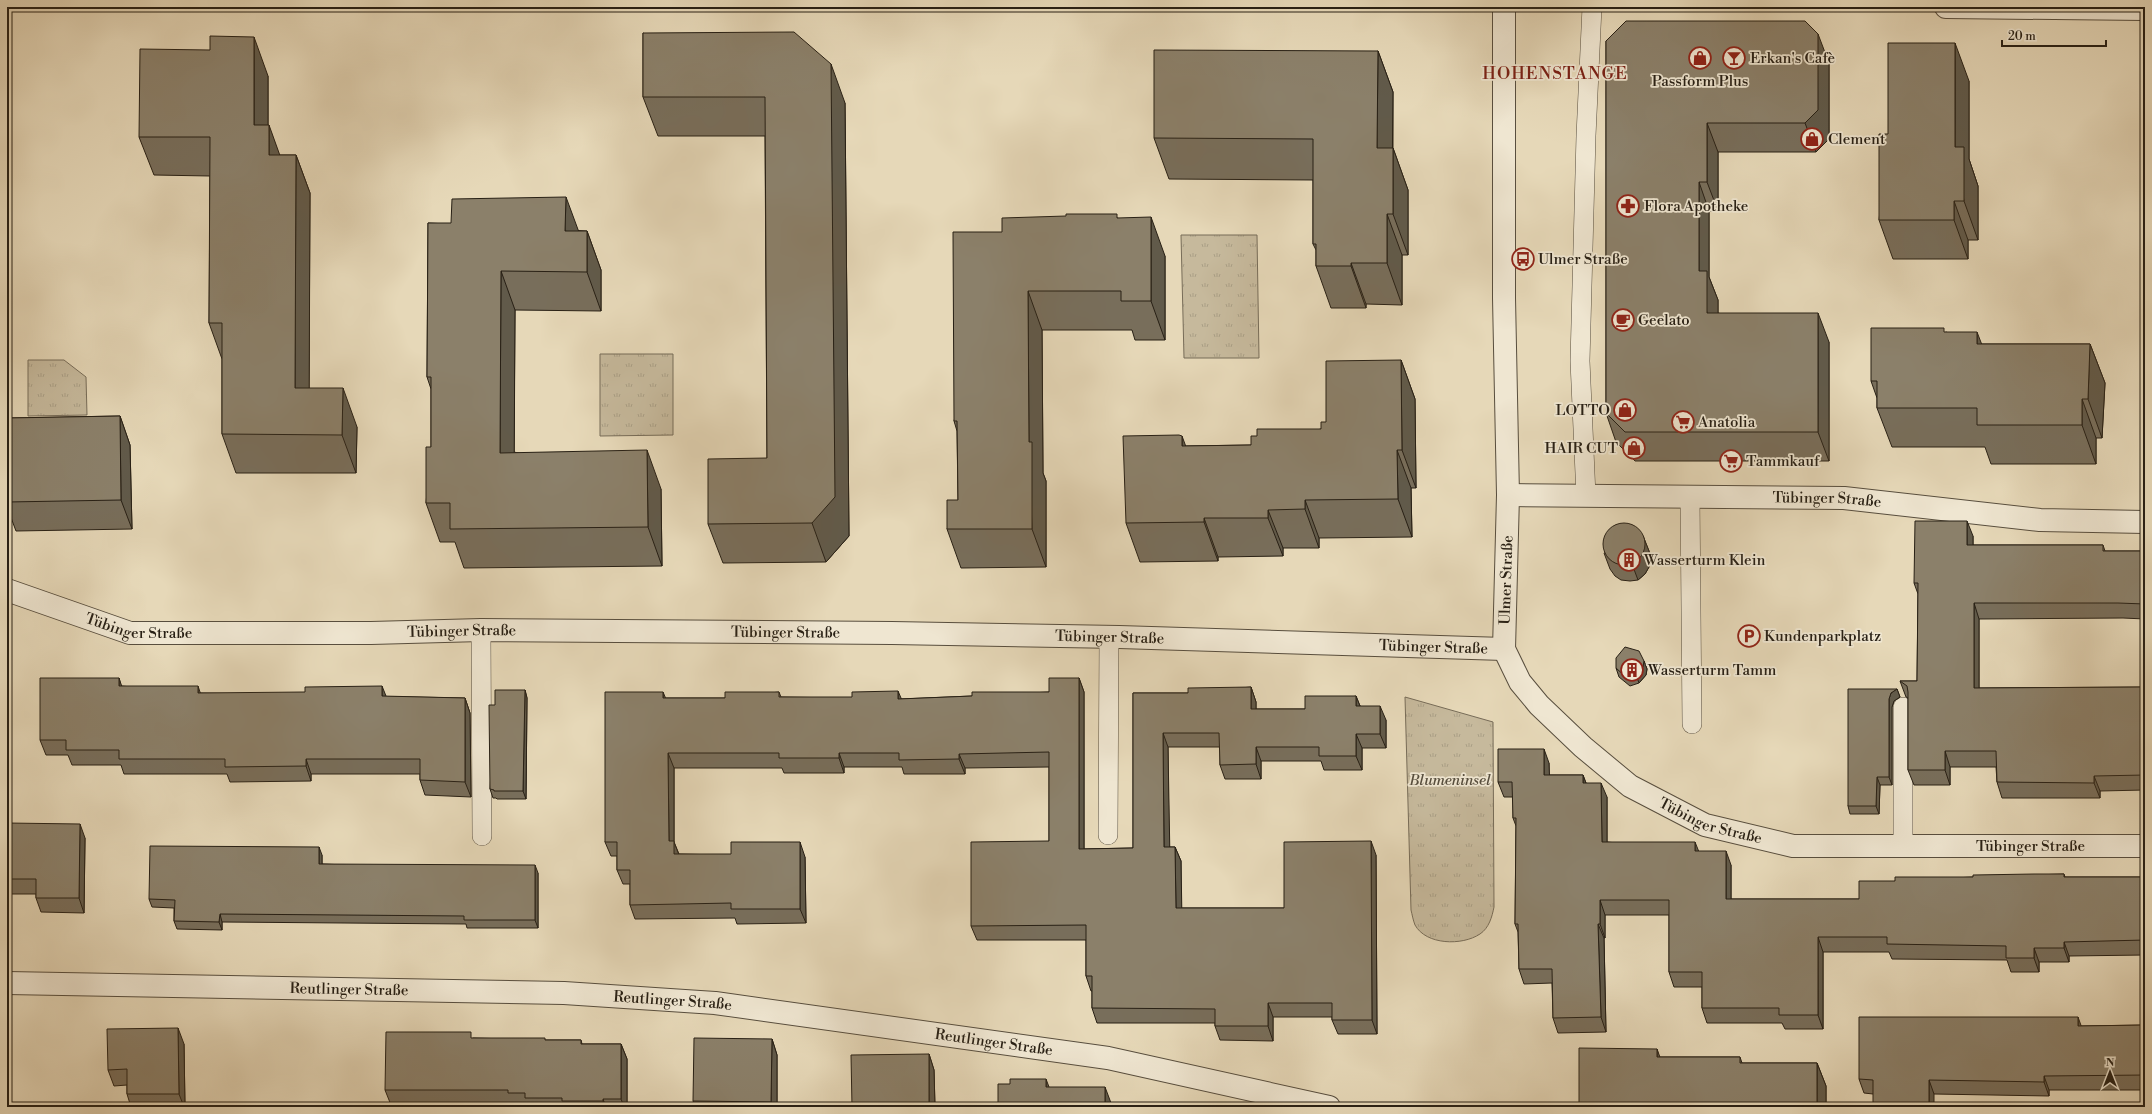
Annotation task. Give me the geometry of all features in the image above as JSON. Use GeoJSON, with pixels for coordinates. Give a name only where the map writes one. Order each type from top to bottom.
{"type":"FeatureCollection","features":[{"type":"Feature","properties":{"kind":"street","name":"Ulmer Straße"},"geometry":{"type":"LineString","coordinates":[[1504,7],[1504,298],[1508,495],[1504,649]]}},
{"type":"Feature","properties":{"kind":"street"},"geometry":{"type":"LineString","coordinates":[[1946,7],[2145,9]]}},
{"type":"Feature","properties":{"kind":"street","name":"Tübinger Straße"},"geometry":{"type":"LineString","coordinates":[[1508,495],[1844,498],[2040,520],[2145,522]]}},
{"type":"Feature","properties":{"kind":"street","name":"Tübinger Straße"},"geometry":{"type":"LineString","coordinates":[[7,590],[130,633],[371,633],[481,630],[892,633],[1109,637],[1504,649],[1520,682],[1539,705],[1583,747],[1630,786],[1705,826],[1793,846],[2145,846]]}},
{"type":"Feature","properties":{"kind":"street","name":"Reutlinger Straße"},"geometry":{"type":"LineString","coordinates":[[7,983],[564,993],[715,1003],[1108,1058],[1329,1107]]}},
{"type":"Feature","properties":{"kind":"lane"},"geometry":{"type":"LineString","coordinates":[[1586,496],[1580,361],[1586,136],[1592,7]]}},
{"type":"Feature","properties":{"kind":"lane"},"geometry":{"type":"LineString","coordinates":[[1690,497],[1692,724]]}},
{"type":"Feature","properties":{"kind":"lane"},"geometry":{"type":"LineString","coordinates":[[481,630],[482,836]]}},
{"type":"Feature","properties":{"kind":"lane"},"geometry":{"type":"LineString","coordinates":[[1108,835],[1109,637]]}},
{"type":"Feature","properties":{"kind":"lane"},"geometry":{"type":"LineString","coordinates":[[1903,707],[1903,846]]}},
{"type":"Feature","properties":{"kind":"green space"},"geometry":{"type":"Polygon","coordinates":[[[1181,235],[1257,235],[1259,358],[1184,358],[1181,235]]]}},
{"type":"Feature","properties":{"kind":"green space"},"geometry":{"type":"Polygon","coordinates":[[[600,354],[673,354],[673,435],[600,436],[600,354]]]}},
{"type":"Feature","properties":{"kind":"green space"},"geometry":{"type":"Polygon","coordinates":[[[28,360],[64,360],[86,377],[87,415],[28,416],[28,360]]]}},
{"type":"Feature","properties":{"kind":"green space","name":"Blumeninsel"},"geometry":{"type":"Polygon","coordinates":[[[1405,697],[1493,722],[1494,907],[1486,929],[1472,938],[1454,942],[1436,940],[1427,937],[1420,932],[1415,925],[1411,910],[1405,697]]]}},
{"type":"Feature","properties":{"kind":"building"},"geometry":{"type":"Polygon","coordinates":[[[1626,21],[1805,21],[1818,34],[1818,110],[1805,123],[1707,123],[1707,182],[1699,182],[1699,271],[1707,271],[1707,313],[1818,313],[1818,432],[1625,432],[1606,413],[1606,41],[1626,21]]]}},
{"type":"Feature","properties":{"kind":"building"},"geometry":{"type":"Polygon","coordinates":[[[794,32],[831,64],[835,497],[812,523],[708,524],[708,459],[767,458],[765,97],[643,97],[643,33],[794,32]]]}},
{"type":"Feature","properties":{"kind":"building"},"geometry":{"type":"Polygon","coordinates":[[[210,36],[254,37],[254,125],[269,125],[269,155],[296,155],[295,388],[343,388],[342,435],[222,434],[222,323],[209,323],[210,137],[139,137],[140,49],[210,50],[210,36]]]}},
{"type":"Feature","properties":{"kind":"building"},"geometry":{"type":"Polygon","coordinates":[[[1888,43],[1955,43],[1955,147],[1964,147],[1964,201],[1954,201],[1954,220],[1879,220],[1879,134],[1888,134],[1888,43]]]}},
{"type":"Feature","properties":{"kind":"building"},"geometry":{"type":"Polygon","coordinates":[[[1154,50],[1378,51],[1377,148],[1393,148],[1393,214],[1387,214],[1387,263],[1351,263],[1351,266],[1316,266],[1316,244],[1313,244],[1313,139],[1154,138],[1154,50]]]}},
{"type":"Feature","properties":{"kind":"building"},"geometry":{"type":"Polygon","coordinates":[[[566,197],[565,231],[587,231],[587,272],[501,271],[500,453],[647,450],[648,527],[450,529],[450,503],[426,503],[426,447],[431,447],[431,377],[427,377],[428,223],[451,223],[452,199],[566,197]]]}},
{"type":"Feature","properties":{"kind":"building"},"geometry":{"type":"Polygon","coordinates":[[[1066,214],[1117,214],[1117,218],[1151,217],[1151,301],[1121,301],[1121,291],[1028,291],[1029,442],[1032,442],[1032,529],[947,529],[947,500],[958,500],[957,421],[954,421],[953,232],[1002,232],[1002,218],[1066,216],[1066,214]]]}},
{"type":"Feature","properties":{"kind":"building"},"geometry":{"type":"Polygon","coordinates":[[[1871,328],[1944,328],[1944,332],[1977,332],[1977,344],[2090,344],[2088,399],[2082,399],[2082,425],[1977,425],[1977,408],[1877,408],[1877,381],[1871,381],[1871,328]]]}},
{"type":"Feature","properties":{"kind":"building"},"geometry":{"type":"Polygon","coordinates":[[[1401,360],[1402,450],[1397,450],[1398,499],[1305,500],[1305,509],[1268,510],[1268,518],[1204,518],[1204,522],[1126,523],[1123,436],[1179,435],[1182,436],[1182,446],[1251,445],[1251,436],[1257,436],[1257,429],[1321,429],[1321,422],[1326,422],[1326,361],[1401,360]]]}},
{"type":"Feature","properties":{"kind":"building"},"geometry":{"type":"Polygon","coordinates":[[[120,416],[121,500],[7,502],[7,418],[120,416]]]}},
{"type":"Feature","properties":{"kind":"building"},"geometry":{"type":"Polygon","coordinates":[[[1915,521],[1967,521],[1967,545],[2103,545],[2103,551],[2145,551],[2145,604],[1974,603],[1974,688],[2145,687],[2145,775],[2094,776],[2094,783],[1997,782],[1996,751],[1945,751],[1945,770],[1908,770],[1908,692],[1907,686],[1900,681],[1917,681],[1918,583],[1914,583],[1915,521]]]}},
{"type":"Feature","properties":{"kind":"building"},"geometry":{"type":"Polygon","coordinates":[[[1620,523],[1628,523],[1639,529],[1645,540],[1645,548],[1639,559],[1628,565],[1620,565],[1609,559],[1603,548],[1603,540],[1609,529],[1620,523]]]}},
{"type":"Feature","properties":{"kind":"building","name":"Wasserturm Tamm"},"geometry":{"type":"Polygon","coordinates":[[[1625,647],[1639,651],[1644,661],[1643,667],[1636,675],[1627,678],[1616,668],[1616,658],[1625,647]]]}},
{"type":"Feature","properties":{"kind":"building"},"geometry":{"type":"Polygon","coordinates":[[[40,678],[119,678],[119,686],[198,686],[198,693],[305,692],[305,687],[382,686],[382,696],[465,698],[465,782],[420,780],[420,759],[306,759],[306,766],[225,767],[225,759],[119,759],[119,750],[66,750],[66,740],[40,740],[40,678]]]}},
{"type":"Feature","properties":{"kind":"building"},"geometry":{"type":"Polygon","coordinates":[[[1049,678],[1079,678],[1079,849],[1133,848],[1133,693],[1188,693],[1188,688],[1251,687],[1251,709],[1305,709],[1305,696],[1356,696],[1356,706],[1380,706],[1380,734],[1356,734],[1356,756],[1319,756],[1319,747],[1256,747],[1256,764],[1220,765],[1219,733],[1163,733],[1164,847],[1175,847],[1176,908],[1284,908],[1284,842],[1371,841],[1372,1020],[1332,1020],[1332,1003],[1268,1003],[1268,1026],[1215,1026],[1215,1009],[1092,1008],[1092,976],[1086,976],[1086,925],[971,926],[971,842],[1049,841],[1049,752],[959,754],[959,759],[899,760],[899,753],[839,753],[839,758],[779,758],[779,753],[668,753],[669,841],[674,841],[674,854],[731,854],[731,842],[800,842],[800,909],[731,909],[731,903],[630,905],[630,870],[617,870],[617,842],[605,842],[605,692],[663,692],[663,698],[725,698],[725,692],[779,692],[779,697],[852,697],[852,692],[898,691],[898,699],[972,696],[972,692],[1049,692],[1049,678]]]}},
{"type":"Feature","properties":{"kind":"building"},"geometry":{"type":"Polygon","coordinates":[[[1848,689],[1897,689],[1891,693],[1889,699],[1889,777],[1877,777],[1876,806],[1848,806],[1848,689]]]}},
{"type":"Feature","properties":{"kind":"building"},"geometry":{"type":"Polygon","coordinates":[[[495,690],[525,690],[523,791],[494,791],[490,789],[489,705],[495,705],[495,690]]]}},
{"type":"Feature","properties":{"kind":"building"},"geometry":{"type":"Polygon","coordinates":[[[1498,749],[1544,749],[1544,775],[1583,775],[1583,783],[1601,783],[1602,842],[1695,842],[1695,851],[1726,851],[1726,899],[1859,899],[1859,881],[1895,881],[1895,877],[1973,877],[1973,875],[2064,874],[2064,877],[2145,877],[2145,940],[2064,942],[2064,948],[2034,948],[2034,958],[2006,958],[2006,946],[1887,944],[1887,937],[1818,937],[1818,1015],[1779,1015],[1779,1008],[1702,1008],[1702,972],[1669,972],[1669,900],[1600,900],[1600,924],[1598,924],[1601,1017],[1553,1018],[1552,969],[1519,969],[1518,924],[1515,924],[1516,818],[1513,818],[1512,782],[1498,782],[1498,749]]]}},
{"type":"Feature","properties":{"kind":"building"},"geometry":{"type":"Polygon","coordinates":[[[7,823],[80,824],[79,898],[36,898],[36,879],[7,879],[7,823]]]}},
{"type":"Feature","properties":{"kind":"building"},"geometry":{"type":"Polygon","coordinates":[[[150,846],[319,847],[319,864],[535,865],[535,920],[464,920],[464,916],[220,914],[219,922],[174,921],[175,900],[149,899],[150,846]]]}},
{"type":"Feature","properties":{"kind":"building"},"geometry":{"type":"Polygon","coordinates":[[[1859,1017],[2078,1017],[2078,1026],[2145,1025],[2145,1075],[2044,1076],[2044,1082],[1929,1080],[1929,1107],[1873,1107],[1873,1080],[1859,1079],[1859,1017]]]}},
{"type":"Feature","properties":{"kind":"building"},"geometry":{"type":"Polygon","coordinates":[[[178,1028],[179,1094],[127,1094],[127,1069],[108,1070],[107,1029],[178,1028]]]}},
{"type":"Feature","properties":{"kind":"building"},"geometry":{"type":"Polygon","coordinates":[[[386,1032],[471,1032],[471,1038],[545,1038],[545,1040],[581,1040],[581,1044],[621,1044],[621,1099],[603,1099],[603,1101],[562,1101],[562,1098],[525,1098],[525,1093],[508,1093],[508,1090],[385,1090],[386,1032]]]}},
{"type":"Feature","properties":{"kind":"building"},"geometry":{"type":"Polygon","coordinates":[[[694,1038],[772,1039],[771,1102],[693,1101],[694,1038]]]}},
{"type":"Feature","properties":{"kind":"building"},"geometry":{"type":"Polygon","coordinates":[[[1579,1048],[1657,1049],[1657,1057],[1740,1057],[1740,1063],[1817,1063],[1817,1107],[1628,1107],[1628,1103],[1579,1103],[1579,1048]]]}},
{"type":"Feature","properties":{"kind":"building"},"geometry":{"type":"Polygon","coordinates":[[[929,1054],[929,1106],[852,1107],[851,1055],[929,1054]]]}},
{"type":"Feature","properties":{"kind":"building"},"geometry":{"type":"Polygon","coordinates":[[[1010,1079],[1046,1079],[1046,1087],[1105,1087],[1105,1107],[998,1107],[998,1084],[1010,1084],[1010,1079]]]}},
{"type":"Feature","properties":{"kind":"place","name":"Passform Plus"},"geometry":{"type":"Point","coordinates":[1700,58]}},
{"type":"Feature","properties":{"kind":"place","name":"Erkan's Cafè"},"geometry":{"type":"Point","coordinates":[1734,58]}},
{"type":"Feature","properties":{"kind":"place","name":"Clement"},"geometry":{"type":"Point","coordinates":[1812,139]}},
{"type":"Feature","properties":{"kind":"place","name":"Flora Apotheke"},"geometry":{"type":"Point","coordinates":[1628,206]}},
{"type":"Feature","properties":{"kind":"place","name":"Ulmer Straße"},"geometry":{"type":"Point","coordinates":[1523,259]}},
{"type":"Feature","properties":{"kind":"place","name":"Geelato"},"geometry":{"type":"Point","coordinates":[1623,320]}},
{"type":"Feature","properties":{"kind":"place","name":"LOTTO"},"geometry":{"type":"Point","coordinates":[1625,410]}},
{"type":"Feature","properties":{"kind":"place","name":"Anatolia"},"geometry":{"type":"Point","coordinates":[1683,422]}},
{"type":"Feature","properties":{"kind":"place","name":"HAIR CUT"},"geometry":{"type":"Point","coordinates":[1634,448]}},
{"type":"Feature","properties":{"kind":"place","name":"Tammkauf"},"geometry":{"type":"Point","coordinates":[1731,461]}},
{"type":"Feature","properties":{"kind":"place","name":"Wasserturm Klein"},"geometry":{"type":"Point","coordinates":[1629,560]}},
{"type":"Feature","properties":{"kind":"place","name":"Kundenparkplatz"},"geometry":{"type":"Point","coordinates":[1749,636]}},
{"type":"Feature","properties":{"kind":"place","name":"Wasserturm Tamm"},"geometry":{"type":"Point","coordinates":[1632,670]}},
{"type":"Feature","properties":{"kind":"district","name":"HOHENSTANGE"},"geometry":{"type":"Point","coordinates":[1555,73]}}]}
